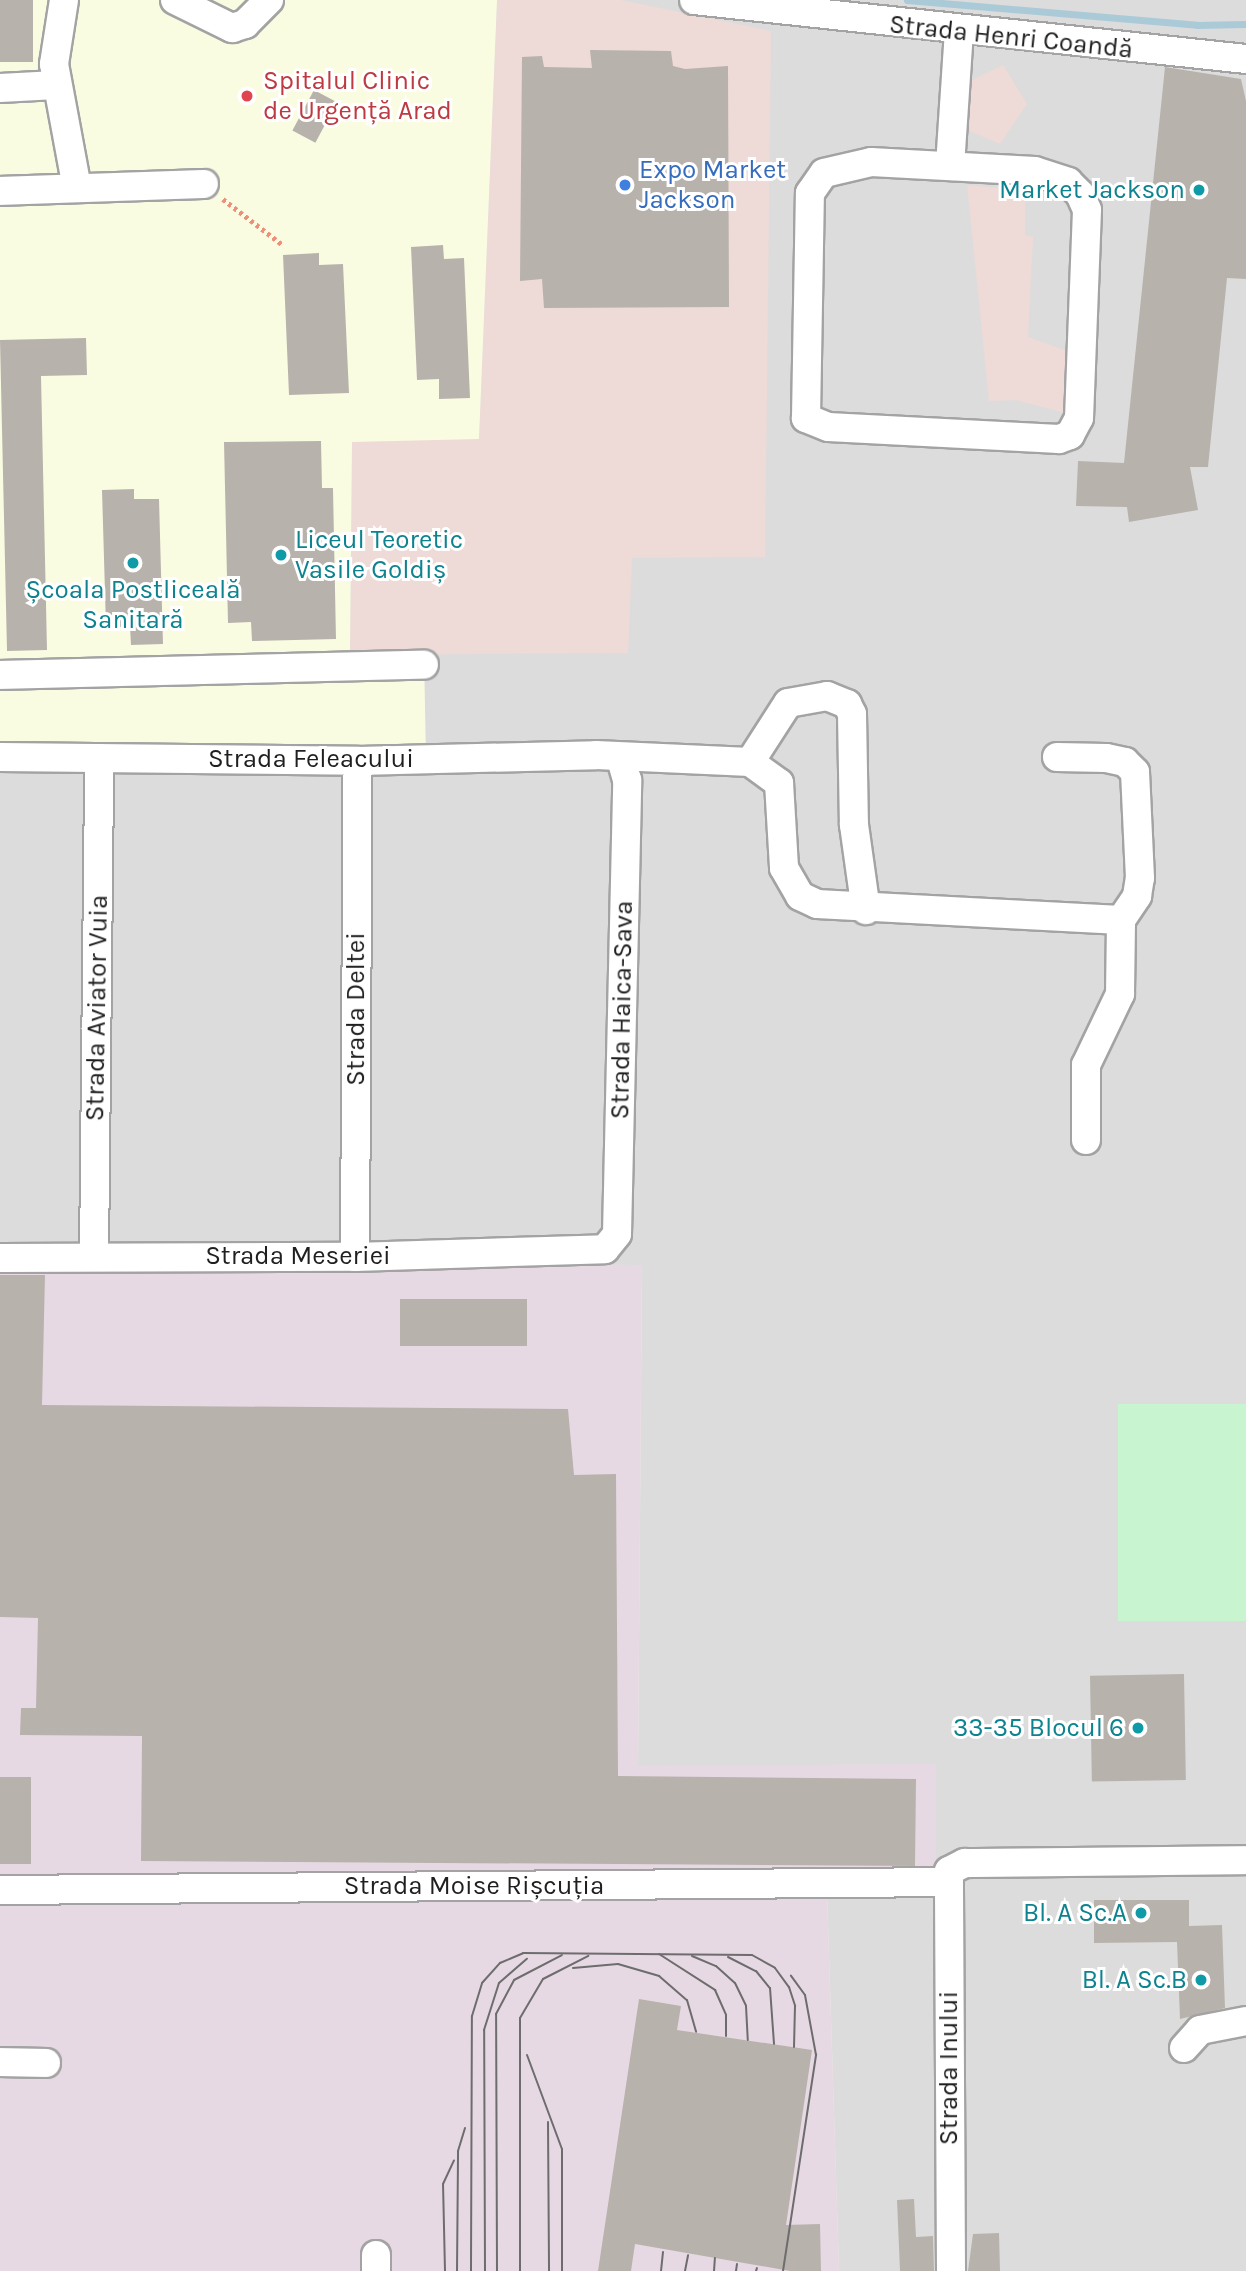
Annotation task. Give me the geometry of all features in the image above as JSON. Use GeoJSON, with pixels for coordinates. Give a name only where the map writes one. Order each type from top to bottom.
{"type":"FeatureCollection","features":[{"type":"Feature","properties":{"kind":"street"},"geometry":{"type":"LineString","coordinates":[[64,0],[57,29],[56,85],[77,188]]}},
{"type":"Feature","properties":{"kind":"street"},"geometry":{"type":"LineString","coordinates":[[182,2],[232,28],[245,24],[269,0]]}},
{"type":"Feature","properties":{"kind":"street","name":"Strada Henri Coandă"},"geometry":{"type":"LineString","coordinates":[[694,0],[959,31],[1246,59]]}},
{"type":"Feature","properties":{"kind":"street"},"geometry":{"type":"LineString","coordinates":[[950,166],[959,31]]}},
{"type":"Feature","properties":{"kind":"street"},"geometry":{"type":"LineString","coordinates":[[0,88],[56,85]]}},
{"type":"Feature","properties":{"kind":"street"},"geometry":{"type":"LineString","coordinates":[[871,162],[950,166],[1052,175],[1080,194],[1087,210],[1079,418],[1070,435],[1059,439],[828,427],[806,418],[813,181],[843,166],[871,162]]}},
{"type":"Feature","properties":{"kind":"street"},"geometry":{"type":"LineString","coordinates":[[0,191],[204,184]]}},
{"type":"Feature","properties":{"kind":"street"},"geometry":{"type":"LineString","coordinates":[[0,675],[424,665]]}},
{"type":"Feature","properties":{"kind":"street"},"geometry":{"type":"LineString","coordinates":[[866,910],[854,825],[852,714],[846,704],[827,695],[788,703],[750,762],[779,783],[783,868],[800,896],[831,908],[866,910],[1121,920]]}},
{"type":"Feature","properties":{"kind":"street","name":"Strada Feleacului"},"geometry":{"type":"LineString","coordinates":[[0,757],[358,761],[596,755],[621,760],[750,762]]}},
{"type":"Feature","properties":{"kind":"street"},"geometry":{"type":"LineString","coordinates":[[1057,757],[1106,758],[1125,762],[1135,772],[1140,878],[1137,897],[1121,920],[1120,995],[1086,1065],[1086,1140]]}},
{"type":"Feature","properties":{"kind":"street","name":"Strada Aviator Vuia"},"geometry":{"type":"LineString","coordinates":[[94,1257],[99,758]]}},
{"type":"Feature","properties":{"kind":"street","name":"Strada Haica-Sava"},"geometry":{"type":"LineString","coordinates":[[597,1252],[617,1234],[627,780],[621,760]]}},
{"type":"Feature","properties":{"kind":"street","name":"Strada Deltei"},"geometry":{"type":"LineString","coordinates":[[355,1257],[358,761]]}},
{"type":"Feature","properties":{"kind":"street","name":"Strada Meseriei"},"geometry":{"type":"LineString","coordinates":[[0,1258],[355,1257],[597,1252]]}},
{"type":"Feature","properties":{"kind":"street","name":"Strada Moise Rișcuția"},"geometry":{"type":"LineString","coordinates":[[0,1890],[950,1875],[1246,1860]]}},
{"type":"Feature","properties":{"kind":"street","name":"Strada Inului"},"geometry":{"type":"LineString","coordinates":[[950,1875],[951,2271]]}},
{"type":"Feature","properties":{"kind":"street"},"geometry":{"type":"LineString","coordinates":[[1184,2048],[1200,2030],[1246,2021]]}},
{"type":"Feature","properties":{"kind":"street"},"geometry":{"type":"LineString","coordinates":[[0,2062],[46,2063]]}},
{"type":"Feature","properties":{"kind":"path"},"geometry":{"type":"LineString","coordinates":[[204,184],[283,245]]}},
{"type":"Feature","properties":{"kind":"shaded area"},"geometry":{"type":"Polygon","coordinates":[[[0,0],[1246,0],[1246,2271],[839,2271],[827,1892],[936,1765],[638,1767],[642,1265],[0,1263],[0,0]]]}},
{"type":"Feature","properties":{"kind":"shaded area"},"geometry":{"type":"Polygon","coordinates":[[[0,0],[497,0],[479,439],[352,442],[350,655],[424,655],[426,759],[0,756],[0,0]]]}},
{"type":"Feature","properties":{"kind":"shaded area"},"geometry":{"type":"Polygon","coordinates":[[[497,0],[621,0],[771,31],[765,557],[632,558],[628,653],[350,655],[352,442],[479,438],[497,0]]]}},
{"type":"Feature","properties":{"kind":"shaded area"},"geometry":{"type":"Polygon","coordinates":[[[1003,65],[1027,104],[1000,144],[970,131],[960,86],[1003,65]]]}},
{"type":"Feature","properties":{"kind":"shaded area"},"geometry":{"type":"Polygon","coordinates":[[[967,185],[1025,190],[1025,235],[1033,237],[1028,337],[1070,352],[1065,413],[1016,400],[989,401],[967,185]]]}},
{"type":"Feature","properties":{"kind":"shaded area"},"geometry":{"type":"Polygon","coordinates":[[[0,1263],[642,1265],[638,1766],[936,1764],[936,1892],[827,1892],[839,2271],[0,2271],[0,1263]]]}},
{"type":"Feature","properties":{"kind":"green space"},"geometry":{"type":"Polygon","coordinates":[[[1118,1404],[1246,1404],[1246,1621],[1118,1621],[1118,1404]]]}},
{"type":"Feature","properties":{"kind":"building"},"geometry":{"type":"Polygon","coordinates":[[[0,0],[33,0],[33,62],[0,62],[0,0]]]}},
{"type":"Feature","properties":{"kind":"building","name":"Expo Market Jackson"},"geometry":{"type":"Polygon","coordinates":[[[590,50],[671,51],[673,66],[685,69],[728,66],[729,307],[544,308],[542,279],[520,281],[522,57],[542,56],[544,67],[592,68],[590,50]]]}},
{"type":"Feature","properties":{"kind":"building","name":"Market Jackson"},"geometry":{"type":"Polygon","coordinates":[[[1165,67],[1241,79],[1246,101],[1246,279],[1227,278],[1208,467],[1190,467],[1198,510],[1129,522],[1127,507],[1076,506],[1078,461],[1124,463],[1165,67]]]}},
{"type":"Feature","properties":{"kind":"building"},"geometry":{"type":"Polygon","coordinates":[[[314,90],[337,102],[315,143],[292,131],[314,90]]]}},
{"type":"Feature","properties":{"kind":"building"},"geometry":{"type":"Polygon","coordinates":[[[443,245],[444,259],[464,258],[470,398],[439,399],[439,379],[417,380],[411,247],[443,245]]]}},
{"type":"Feature","properties":{"kind":"building"},"geometry":{"type":"Polygon","coordinates":[[[319,253],[319,265],[343,264],[349,393],[289,395],[283,255],[319,253]]]}},
{"type":"Feature","properties":{"kind":"building"},"geometry":{"type":"Polygon","coordinates":[[[86,338],[87,375],[41,376],[47,650],[7,651],[0,340],[86,338]]]}},
{"type":"Feature","properties":{"kind":"building","name":"Liceul Teoretic Vasile Goldiș"},"geometry":{"type":"Polygon","coordinates":[[[321,441],[322,488],[333,488],[336,639],[252,641],[251,622],[228,623],[224,442],[321,441]]]}},
{"type":"Feature","properties":{"kind":"building","name":"Școala Postliceală Sanitară"},"geometry":{"type":"Polygon","coordinates":[[[134,489],[134,499],[159,499],[163,644],[131,645],[130,627],[106,627],[102,490],[134,489]]]}},
{"type":"Feature","properties":{"kind":"building"},"geometry":{"type":"Polygon","coordinates":[[[0,1275],[45,1275],[42,1405],[568,1409],[574,1475],[616,1474],[618,1776],[916,1779],[915,1866],[141,1861],[142,1736],[20,1735],[21,1708],[36,1708],[38,1618],[0,1617],[0,1275]]]}},
{"type":"Feature","properties":{"kind":"building"},"geometry":{"type":"Polygon","coordinates":[[[400,1299],[527,1299],[527,1346],[400,1346],[400,1299]]]}},
{"type":"Feature","properties":{"kind":"building","name":"33-35 Blocul 6"},"geometry":{"type":"Polygon","coordinates":[[[1184,1674],[1186,1780],[1092,1782],[1090,1676],[1184,1674]]]}},
{"type":"Feature","properties":{"kind":"building"},"geometry":{"type":"Polygon","coordinates":[[[0,1777],[31,1777],[31,1864],[0,1864],[0,1777]]]}},
{"type":"Feature","properties":{"kind":"building"},"geometry":{"type":"Polygon","coordinates":[[[1094,1900],[1189,1900],[1189,1926],[1222,1925],[1225,2008],[1180,2019],[1177,1942],[1094,1943],[1094,1900]]]}},
{"type":"Feature","properties":{"kind":"building"},"geometry":{"type":"Polygon","coordinates":[[[639,1999],[681,2006],[677,2030],[812,2050],[786,2225],[820,2224],[821,2271],[790,2271],[635,2244],[631,2271],[598,2271],[639,1999]]]}},
{"type":"Feature","properties":{"kind":"building"},"geometry":{"type":"Polygon","coordinates":[[[914,2199],[916,2237],[933,2236],[934,2271],[900,2271],[897,2200],[914,2199]]]}},
{"type":"Feature","properties":{"kind":"building"},"geometry":{"type":"Polygon","coordinates":[[[999,2233],[1000,2271],[968,2271],[973,2234],[999,2233]]]}},
{"type":"Feature","properties":{"kind":"waterway"},"geometry":{"type":"LineString","coordinates":[[907,0],[1197,25],[1246,24]]}},
{"type":"Feature","properties":{"kind":"tram line"},"geometry":{"type":"LineString","coordinates":[[471,2271],[472,2016],[482,1983],[500,1963],[523,1953],[752,1955],[775,1968],[789,1987],[795,2006],[794,2047]]}},
{"type":"Feature","properties":{"kind":"tram line"},"geometry":{"type":"LineString","coordinates":[[659,1954],[715,1990],[726,2015],[726,2036]]}},
{"type":"Feature","properties":{"kind":"tram line"},"geometry":{"type":"LineString","coordinates":[[497,2271],[496,2014],[514,1980],[562,1955]]}},
{"type":"Feature","properties":{"kind":"tram line"},"geometry":{"type":"LineString","coordinates":[[520,2271],[520,2018],[543,1979],[588,1956]]}},
{"type":"Feature","properties":{"kind":"tram line"},"geometry":{"type":"LineString","coordinates":[[692,1956],[716,1966],[735,1983],[746,2006],[748,2040]]}},
{"type":"Feature","properties":{"kind":"tram line"},"geometry":{"type":"LineString","coordinates":[[728,1957],[756,1971],[770,1988],[774,2044]]}},
{"type":"Feature","properties":{"kind":"tram line"},"geometry":{"type":"LineString","coordinates":[[485,2271],[484,2030],[499,1983],[527,1959]]}},
{"type":"Feature","properties":{"kind":"tram line"},"geometry":{"type":"LineString","coordinates":[[573,1968],[618,1964],[659,1976],[687,2000],[696,2032]]}},
{"type":"Feature","properties":{"kind":"tram line"},"geometry":{"type":"LineString","coordinates":[[783,2271],[816,2055],[805,1995],[791,1976]]}},
{"type":"Feature","properties":{"kind":"tram line"},"geometry":{"type":"LineString","coordinates":[[527,2055],[562,2149],[562,2271]]}},
{"type":"Feature","properties":{"kind":"tram line"},"geometry":{"type":"LineString","coordinates":[[548,2122],[549,2271]]}},
{"type":"Feature","properties":{"kind":"tram line"},"geometry":{"type":"LineString","coordinates":[[457,2271],[458,2151],[465,2128]]}},
{"type":"Feature","properties":{"kind":"tram line"},"geometry":{"type":"LineString","coordinates":[[445,2271],[443,2184],[454,2160]]}},
{"type":"Feature","properties":{"kind":"tram line"},"geometry":{"type":"LineString","coordinates":[[661,2271],[663,2252]]}},
{"type":"Feature","properties":{"kind":"tram line"},"geometry":{"type":"LineString","coordinates":[[685,2271],[688,2255]]}},
{"type":"Feature","properties":{"kind":"tram line"},"geometry":{"type":"LineString","coordinates":[[714,2271],[715,2258]]}},
{"type":"Feature","properties":{"kind":"tram line"},"geometry":{"type":"LineString","coordinates":[[736,2271],[737,2264]]}},
{"type":"Feature","properties":{"kind":"place","name":"Spitalul Clinic de Urgență Arad"},"geometry":{"type":"Point","coordinates":[247,96]}},
{"type":"Feature","properties":{"kind":"place","name":"Expo Market Jackson"},"geometry":{"type":"Point","coordinates":[625,185]}},
{"type":"Feature","properties":{"kind":"place","name":"Market Jackson"},"geometry":{"type":"Point","coordinates":[1199,190]}},
{"type":"Feature","properties":{"kind":"place","name":"Liceul Teoretic Vasile Goldiș"},"geometry":{"type":"Point","coordinates":[281,555]}},
{"type":"Feature","properties":{"kind":"place","name":"Școala Postliceală Sanitară"},"geometry":{"type":"Point","coordinates":[133,563]}},
{"type":"Feature","properties":{"kind":"place","name":"33-35 Blocul 6"},"geometry":{"type":"Point","coordinates":[1138,1728]}},
{"type":"Feature","properties":{"kind":"place","name":"Bl. A Sc.A"},"geometry":{"type":"Point","coordinates":[1141,1913]}},
{"type":"Feature","properties":{"kind":"place","name":"Bl. A Sc.B"},"geometry":{"type":"Point","coordinates":[1201,1980]}}]}
